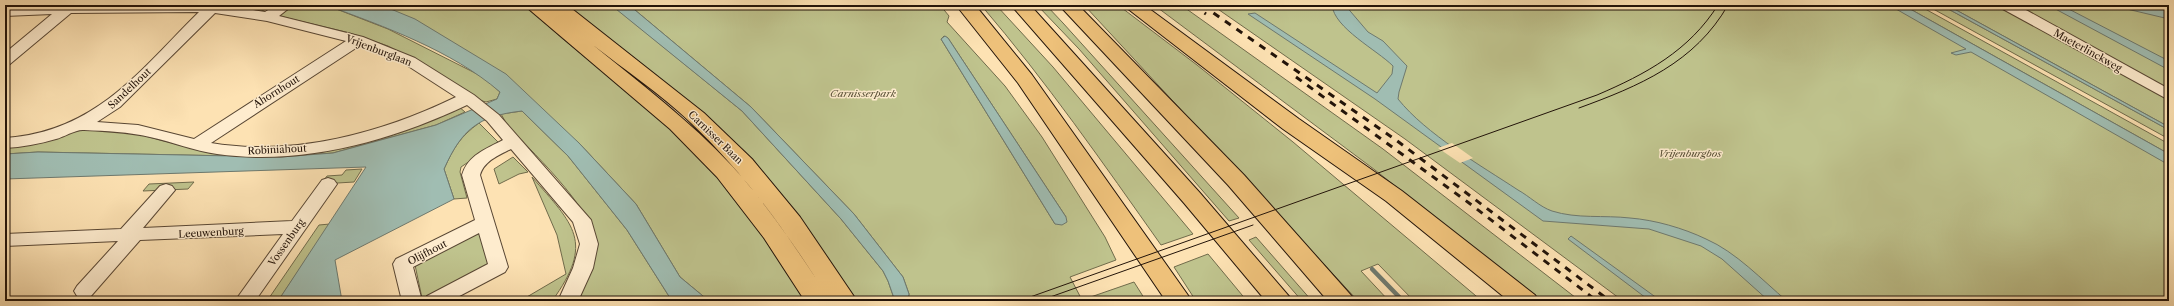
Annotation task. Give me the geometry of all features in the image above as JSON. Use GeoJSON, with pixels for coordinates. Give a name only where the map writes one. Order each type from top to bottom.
{"type":"FeatureCollection","features":[{"type":"Feature","properties":{"kind":"main road","name":"Carnisser Baan"},"geometry":{"type":"LineString","coordinates":[[533,5],[678,124],[725,172],[772,232],[818,301]]}},
{"type":"Feature","properties":{"kind":"main road","name":"Carnisser Baan"},"geometry":{"type":"LineString","coordinates":[[555,5],[697,116],[744,164],[792,223],[844,301]]}},
{"type":"Feature","properties":{"kind":"main road"},"geometry":{"type":"LineString","coordinates":[[965,5],[1025,79],[1179,301]]}},
{"type":"Feature","properties":{"kind":"main road"},"geometry":{"type":"LineString","coordinates":[[1020,5],[1192,198],[1280,301]]}},
{"type":"Feature","properties":{"kind":"main road"},"geometry":{"type":"LineString","coordinates":[[1068,5],[1236,180],[1343,301]]}},
{"type":"Feature","properties":{"kind":"main road"},"geometry":{"type":"LineString","coordinates":[[1132,5],[1291,124],[1394,196],[1526,301]]}},
{"type":"Feature","properties":{"kind":"main road"},"geometry":{"type":"LineString","coordinates":[[1291,124],[1505,301]]}},
{"type":"Feature","properties":{"kind":"street"},"geometry":{"type":"LineString","coordinates":[[267,17],[286,5]]}},
{"type":"Feature","properties":{"kind":"street","name":"Maeterlinckweg"},"geometry":{"type":"LineString","coordinates":[[2006,5],[2169,95]]}},
{"type":"Feature","properties":{"kind":"street","name":"Vrijenburglaan"},"geometry":{"type":"LineString","coordinates":[[5,12],[102,6],[213,7],[267,17],[358,40],[410,62],[472,102],[493,118],[512,142],[582,220],[589,244],[584,268],[568,301]]}},
{"type":"Feature","properties":{"kind":"street","name":"Sandelhout"},"geometry":{"type":"LineString","coordinates":[[5,143],[36,140],[81,124],[114,104],[213,7]]}},
{"type":"Feature","properties":{"kind":"street"},"geometry":{"type":"LineString","coordinates":[[5,61],[68,8]]}},
{"type":"Feature","properties":{"kind":"street","name":"Ahornhout"},"geometry":{"type":"LineString","coordinates":[[196,145],[358,40]]}},
{"type":"Feature","properties":{"kind":"street","name":"Robiniahout"},"geometry":{"type":"LineString","coordinates":[[81,124],[91,127],[139,130],[196,145],[219,149],[266,150],[340,142],[410,123],[472,102]]}},
{"type":"Feature","properties":{"kind":"street"},"geometry":{"type":"LineString","coordinates":[[434,301],[498,267],[471,175],[472,167],[477,162],[512,142]]}},
{"type":"Feature","properties":{"kind":"street","name":"Vossenburg"},"geometry":{"type":"LineString","coordinates":[[245,301],[296,227],[328,184]]}},
{"type":"Feature","properties":{"kind":"street"},"geometry":{"type":"LineString","coordinates":[[84,291],[166,190]]}},
{"type":"Feature","properties":{"kind":"street","name":"Olijfhout"},"geometry":{"type":"LineString","coordinates":[[412,301],[403,264],[485,222]]}},
{"type":"Feature","properties":{"kind":"street","name":"Leeuwenburg"},"geometry":{"type":"LineString","coordinates":[[5,240],[129,236],[296,227]]}},
{"type":"Feature","properties":{"kind":"green space"},"geometry":{"type":"Polygon","coordinates":[[[220,5],[277,5],[259,12],[220,5]]]}},
{"type":"Feature","properties":{"kind":"green space"},"geometry":{"type":"Polygon","coordinates":[[[294,5],[326,5],[388,29],[483,77],[500,92],[497,99],[486,102],[472,98],[426,66],[388,46],[350,33],[279,16],[294,5]]]}},
{"type":"Feature","properties":{"kind":"green space"},"geometry":{"type":"Polygon","coordinates":[[[381,5],[526,5],[582,55],[661,118],[715,173],[777,257],[806,301],[709,301],[680,277],[636,204],[579,143],[381,5]]]}},
{"type":"Feature","properties":{"kind":"green space"},"geometry":{"type":"Polygon","coordinates":[[[560,5],[612,5],[742,111],[841,219],[883,271],[895,301],[846,301],[762,184],[560,5]]]}},
{"type":"Feature","properties":{"kind":"green space","name":"Carnisserpark"},"geometry":{"type":"Polygon","coordinates":[[[629,5],[940,5],[949,16],[947,22],[1005,86],[1042,137],[1105,237],[1116,260],[1070,277],[1082,300],[1134,282],[1146,301],[908,301],[909,294],[903,277],[854,214],[751,107],[629,5]],[[944,36],[941,39],[1055,224],[1066,217],[948,38],[944,36]]]}},
{"type":"Feature","properties":{"kind":"green space"},"geometry":{"type":"Polygon","coordinates":[[[981,5],[996,5],[1053,67],[1193,234],[1161,245],[1096,153],[1051,93],[981,5]]]}},
{"type":"Feature","properties":{"kind":"green space"},"geometry":{"type":"Polygon","coordinates":[[[1037,5],[1046,5],[1239,218],[1229,221],[1079,49],[1037,5]]]}},
{"type":"Feature","properties":{"kind":"green space"},"geometry":{"type":"Polygon","coordinates":[[[1084,5],[1118,5],[1197,65],[1293,142],[1482,301],[1414,301],[1378,264],[1361,271],[1389,301],[1358,301],[1084,5]]]}},
{"type":"Feature","properties":{"kind":"green space"},"geometry":{"type":"Polygon","coordinates":[[[1154,5],[1181,5],[1383,149],[1580,301],[1540,301],[1375,170],[1154,5]]]}},
{"type":"Feature","properties":{"kind":"green space","name":"Vrijenburgbos"},"geometry":{"type":"Polygon","coordinates":[[[1212,5],[1897,5],[2169,160],[2169,301],[1623,301],[1405,139],[1212,5]]]}},
{"type":"Feature","properties":{"kind":"green space"},"geometry":{"type":"Polygon","coordinates":[[[1903,5],[1918,5],[2169,144],[2169,154],[1903,5]]]}},
{"type":"Feature","properties":{"kind":"green space"},"geometry":{"type":"Polygon","coordinates":[[[1926,5],[1941,5],[2169,130],[2169,139],[1926,5]]]}},
{"type":"Feature","properties":{"kind":"green space"},"geometry":{"type":"Polygon","coordinates":[[[1947,5],[2169,5],[2169,127],[1947,5]]]}},
{"type":"Feature","properties":{"kind":"green space"},"geometry":{"type":"Polygon","coordinates":[[[458,106],[465,112],[436,125],[333,153],[280,157],[38,152],[5,154],[5,145],[78,129],[126,131],[199,150],[297,151],[458,106]]]}},
{"type":"Feature","properties":{"kind":"green space"},"geometry":{"type":"Polygon","coordinates":[[[522,111],[568,156],[627,230],[672,301],[589,301],[578,298],[588,278],[595,257],[596,243],[592,229],[584,213],[572,196],[543,162],[504,122],[505,121],[501,114],[522,111]]]}},
{"type":"Feature","properties":{"kind":"green space"},"geometry":{"type":"Polygon","coordinates":[[[479,123],[498,142],[461,167],[460,172],[467,198],[454,199],[444,169],[458,143],[479,123]]]}},
{"type":"Feature","properties":{"kind":"green space"},"geometry":{"type":"Polygon","coordinates":[[[513,157],[528,172],[519,174],[499,184],[494,169],[513,157]]]}},
{"type":"Feature","properties":{"kind":"green space"},"geometry":{"type":"Polygon","coordinates":[[[362,169],[354,182],[321,184],[327,176],[342,175],[346,170],[362,169]]]}},
{"type":"Feature","properties":{"kind":"green space"},"geometry":{"type":"Polygon","coordinates":[[[532,177],[559,208],[574,235],[576,248],[573,263],[565,281],[552,301],[520,301],[566,274],[557,235],[532,177]]]}},
{"type":"Feature","properties":{"kind":"green space"},"geometry":{"type":"Polygon","coordinates":[[[194,182],[188,189],[143,191],[149,184],[194,182]]]}},
{"type":"Feature","properties":{"kind":"green space"},"geometry":{"type":"Polygon","coordinates":[[[330,224],[278,301],[267,301],[319,225],[330,224]]]}},
{"type":"Feature","properties":{"kind":"green space"},"geometry":{"type":"Polygon","coordinates":[[[482,232],[492,264],[427,298],[422,298],[415,265],[471,233],[482,232]]]}},
{"type":"Feature","properties":{"kind":"green space"},"geometry":{"type":"Polygon","coordinates":[[[1256,237],[1312,301],[1302,301],[1249,240],[1256,237]]]}},
{"type":"Feature","properties":{"kind":"green space"},"geometry":{"type":"Polygon","coordinates":[[[1208,254],[1247,301],[1196,301],[1174,267],[1208,254]]]}},
{"type":"Feature","properties":{"kind":"shaded area"},"geometry":{"type":"Polygon","coordinates":[[[326,5],[381,5],[415,19],[506,74],[579,143],[636,204],[680,277],[709,301],[672,301],[627,230],[568,156],[522,111],[507,113],[483,121],[465,134],[451,155],[444,169],[454,199],[335,260],[342,301],[278,301],[366,167],[5,179],[5,154],[38,152],[280,157],[333,153],[436,125],[497,99],[500,92],[481,77],[439,52],[394,31],[326,5]]]}},
{"type":"Feature","properties":{"kind":"shaded area"},"geometry":{"type":"Polygon","coordinates":[[[611,5],[629,5],[751,107],[854,214],[903,277],[909,294],[908,301],[895,301],[883,271],[841,219],[742,111],[611,5]]]}},
{"type":"Feature","properties":{"kind":"shaded area"},"geometry":{"type":"Polygon","coordinates":[[[1332,5],[1345,5],[1368,32],[1383,41],[1407,66],[1398,99],[1410,112],[1438,137],[1539,204],[1552,211],[1571,215],[1640,219],[1669,225],[1688,231],[1728,251],[1787,301],[1769,301],[1722,259],[1701,246],[1649,229],[1543,221],[1375,99],[1248,14],[1255,13],[1377,93],[1392,74],[1393,66],[1357,38],[1340,22],[1332,5]]]}},
{"type":"Feature","properties":{"kind":"shaded area"},"geometry":{"type":"Polygon","coordinates":[[[1889,5],[1903,5],[2169,154],[2169,165],[1971,52],[1956,55],[1951,53],[1966,49],[1889,5]]]}},
{"type":"Feature","properties":{"kind":"shaded area"},"geometry":{"type":"Polygon","coordinates":[[[1941,5],[1947,5],[2169,127],[2169,130],[1941,5]]]}},
{"type":"Feature","properties":{"kind":"shaded area"},"geometry":{"type":"Polygon","coordinates":[[[2048,5],[2061,5],[2169,61],[2169,70],[2048,5]]]}},
{"type":"Feature","properties":{"kind":"shaded area"},"geometry":{"type":"Polygon","coordinates":[[[2110,5],[2169,5],[2169,19],[2110,5]]]}},
{"type":"Feature","properties":{"kind":"shaded area"},"geometry":{"type":"Polygon","coordinates":[[[945,36],[948,38],[1066,217],[1067,222],[1062,225],[1055,224],[941,39],[945,36]]]}},
{"type":"Feature","properties":{"kind":"shaded area"},"geometry":{"type":"Polygon","coordinates":[[[1571,236],[1661,301],[1650,301],[1568,239],[1571,236]]]}},
{"type":"Feature","properties":{"kind":"pier"},"geometry":{"type":"Polygon","coordinates":[[[1452,143],[1473,158],[1460,163],[1438,148],[1452,143]]]}},
{"type":"Feature","properties":{"kind":"waterway"},"geometry":{"type":"LineString","coordinates":[[1372,269],[1403,301]]}},
{"type":"Feature","properties":{"kind":"tram line"},"geometry":{"type":"LineString","coordinates":[[1019,301],[1597,95],[1632,79],[1680,48],[1694,36],[1718,5]]}},
{"type":"Feature","properties":{"kind":"tram line"},"geometry":{"type":"LineString","coordinates":[[1579,108],[1623,91],[1664,70],[1699,42],[1715,25],[1728,5]]}},
{"type":"Feature","properties":{"kind":"tram line"},"geometry":{"type":"LineString","coordinates":[[1039,301],[1253,225]]}},
{"type":"Feature","properties":{"kind":"railway"},"geometry":{"type":"LineString","coordinates":[[1193,5],[1206,14]]}},
{"type":"Feature","properties":{"kind":"railway"},"geometry":{"type":"LineString","coordinates":[[1202,5],[1396,140],[1610,301]]}},
{"type":"Feature","properties":{"kind":"railway"},"geometry":{"type":"LineString","coordinates":[[1296,77],[1469,203],[1597,301]]}}]}
